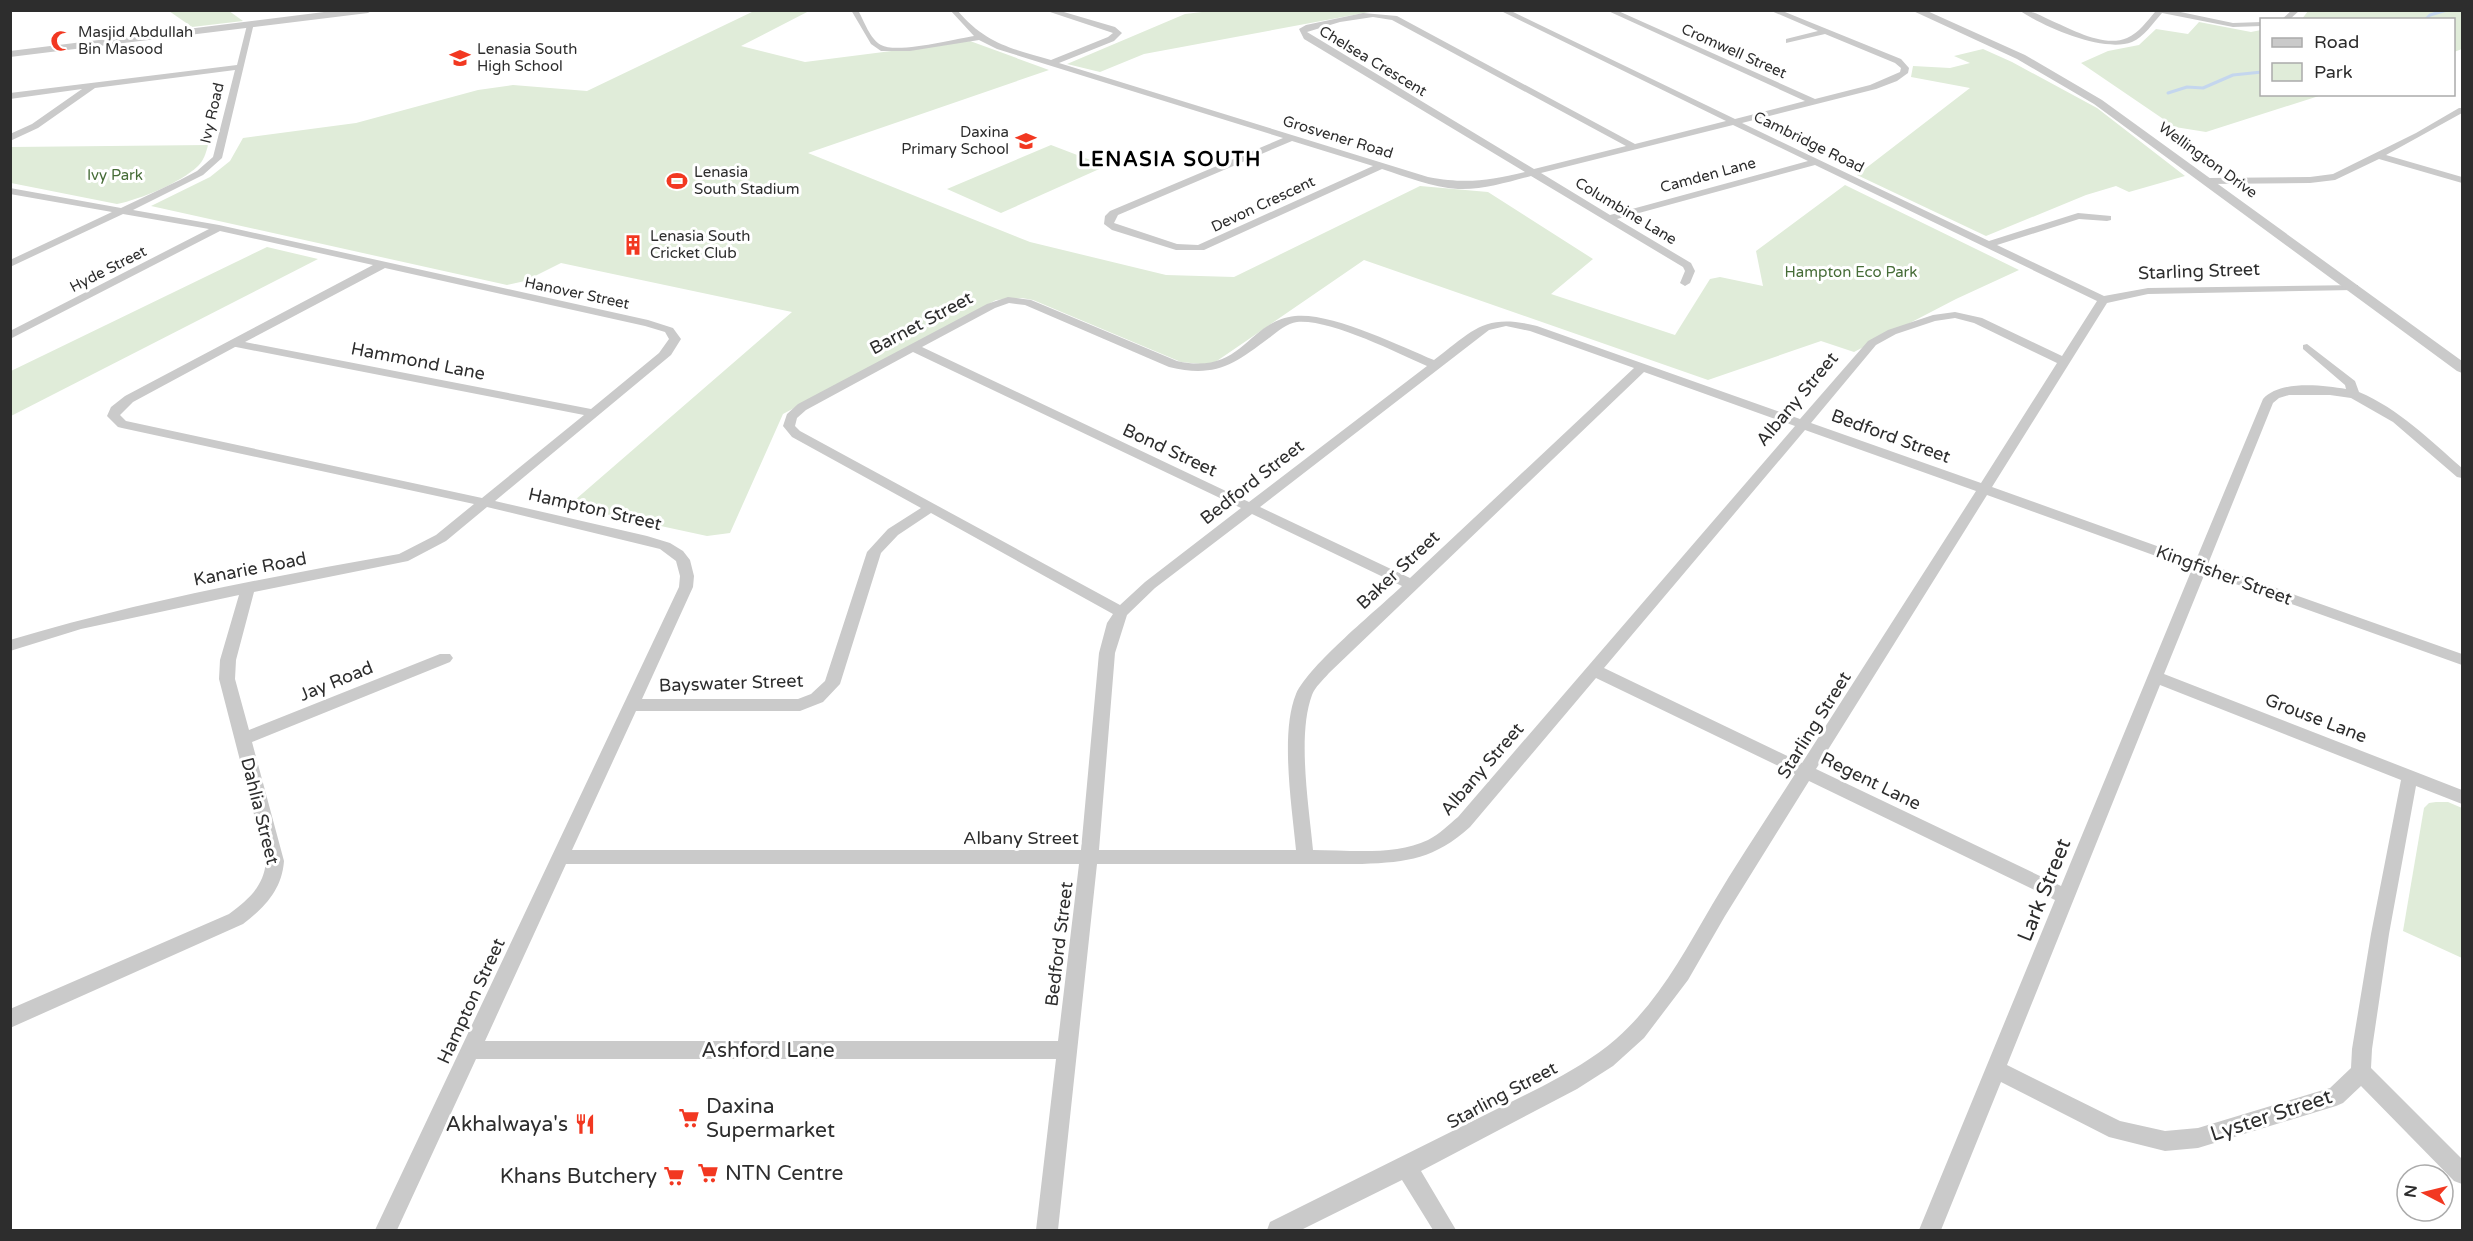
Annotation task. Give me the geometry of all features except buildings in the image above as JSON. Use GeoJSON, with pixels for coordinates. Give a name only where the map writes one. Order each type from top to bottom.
{"type":"FeatureCollection","features":[{"type":"Feature","properties":{"kind":"street"},"geometry":{"type":"LineString","coordinates":[[10,54],[368,10]]}},
{"type":"Feature","properties":{"kind":"street"},"geometry":{"type":"LineString","coordinates":[[854,10],[874,43],[881,48],[900,49],[978,38]]}},
{"type":"Feature","properties":{"kind":"street","name":"Grosvener Road"},"geometry":{"type":"LineString","coordinates":[[953,10],[978,38],[1000,47],[1381,166],[1435,182],[1465,186],[1491,183],[1814,102],[1889,82],[1904,73],[1905,68],[1898,62],[1825,32]]}},
{"type":"Feature","properties":{"kind":"street"},"geometry":{"type":"LineString","coordinates":[[1047,10],[1112,29],[1118,33],[1111,39],[1051,63]]}},
{"type":"Feature","properties":{"kind":"street","name":"Cambridge Road"},"geometry":{"type":"LineString","coordinates":[[1502,10],[2103,300]]}},
{"type":"Feature","properties":{"kind":"street","name":"Cromwell Street"},"geometry":{"type":"LineString","coordinates":[[1609,10],[1814,102]]}},
{"type":"Feature","properties":{"kind":"street"},"geometry":{"type":"LineString","coordinates":[[1772,10],[1825,32]]}},
{"type":"Feature","properties":{"kind":"street","name":"Wellington Drive"},"geometry":{"type":"LineString","coordinates":[[1916,10],[1978,36],[2057,76],[2115,113],[2463,368]]}},
{"type":"Feature","properties":{"kind":"street"},"geometry":{"type":"LineString","coordinates":[[2022,10],[2085,36],[2116,42],[2130,40],[2158,11],[2233,25],[2260,24]]}},
{"type":"Feature","properties":{"kind":"street","name":"Chelsea Crescent"},"geometry":{"type":"LineString","coordinates":[[1532,173],[1302,32],[1309,27],[1366,16],[1378,15],[1394,18],[1634,147]]}},
{"type":"Feature","properties":{"kind":"street","name":"Ivy Road"},"geometry":{"type":"LineString","coordinates":[[10,264],[200,173],[217,158],[238,67],[251,25]]}},
{"type":"Feature","properties":{"kind":"street"},"geometry":{"type":"LineString","coordinates":[[1789,41],[1825,32]]}},
{"type":"Feature","properties":{"kind":"street"},"geometry":{"type":"LineString","coordinates":[[10,96],[238,67]]}},
{"type":"Feature","properties":{"kind":"street"},"geometry":{"type":"LineString","coordinates":[[10,138],[35,126],[93,86]]}},
{"type":"Feature","properties":{"kind":"street"},"geometry":{"type":"LineString","coordinates":[[2208,181],[2325,180],[2344,175],[2463,110]]}},
{"type":"Feature","properties":{"kind":"street","name":"Devon Crescent"},"geometry":{"type":"LineString","coordinates":[[1291,138],[1114,213],[1110,216],[1109,224],[1176,247],[1200,248],[1381,166]]}},
{"type":"Feature","properties":{"kind":"street"},"geometry":{"type":"LineString","coordinates":[[2379,156],[2463,180]]}},
{"type":"Feature","properties":{"kind":"street","name":"Camden Lane"},"geometry":{"type":"LineString","coordinates":[[1609,218],[1815,162]]}},
{"type":"Feature","properties":{"kind":"street","name":"Columbine Lane"},"geometry":{"type":"LineString","coordinates":[[1532,173],[1687,266],[1690,274],[1685,283]]}},
{"type":"Feature","properties":{"kind":"street","name":"Hanover Street"},"geometry":{"type":"LineString","coordinates":[[10,191],[219,228],[648,323],[674,334],[674,345],[667,353],[483,503]]}},
{"type":"Feature","properties":{"kind":"street"},"geometry":{"type":"LineString","coordinates":[[10,202],[28,194]]}},
{"type":"Feature","properties":{"kind":"street"},"geometry":{"type":"LineString","coordinates":[[1986,245],[2078,216],[2107,218]]}},
{"type":"Feature","properties":{"kind":"street","name":"Hyde Street"},"geometry":{"type":"LineString","coordinates":[[10,336],[219,228]]}},
{"type":"Feature","properties":{"kind":"street","name":"Hampton Street"},"geometry":{"type":"LineString","coordinates":[[382,265],[129,399],[115,410],[113,416],[122,424],[647,540],[671,549],[683,558],[688,574],[686,587],[386,1230]]}},
{"type":"Feature","properties":{"kind":"street","name":"Starling Street"},"geometry":{"type":"LineString","coordinates":[[1278,1230],[1407,1168],[1558,1089],[1610,1055],[1636,1032],[1697,951],[1718,911],[1808,772],[2103,300],[2148,291],[2354,287]]}},
{"type":"Feature","properties":{"kind":"street","name":"Barnet Street"},"geometry":{"type":"LineString","coordinates":[[1121,612],[796,434],[789,426],[790,417],[801,407],[991,306],[1017,300],[1033,304],[1173,364],[1197,370],[1218,367],[1277,327],[1298,318],[1320,321],[1435,364]]}},
{"type":"Feature","properties":{"kind":"street","name":"Albany Street"},"geometry":{"type":"LineString","coordinates":[[559,857],[1383,856],[1426,849],[1443,840],[1464,822],[1800,424],[1872,343],[1892,332],[1941,316],[1970,317],[2064,362]]}},
{"type":"Feature","properties":{"kind":"street","name":"Bedford Street"},"geometry":{"type":"LineString","coordinates":[[1047,1230],[1089,858],[1107,653],[1115,623],[1121,612],[1150,585],[1479,330],[1498,323],[1533,328],[1984,490]]}},
{"type":"Feature","properties":{"kind":"street","name":"Hammond Lane"},"geometry":{"type":"LineString","coordinates":[[236,344],[592,413]]}},
{"type":"Feature","properties":{"kind":"street"},"geometry":{"type":"LineString","coordinates":[[2307,347],[2351,384],[2353,394],[2382,409],[2463,474]]}},
{"type":"Feature","properties":{"kind":"street","name":"Bond Street"},"geometry":{"type":"LineString","coordinates":[[914,348],[1411,584]]}},
{"type":"Feature","properties":{"kind":"street","name":"Baker Street"},"geometry":{"type":"LineString","coordinates":[[1305,856],[1299,780],[1298,729],[1304,696],[1323,669],[1641,368]]}},
{"type":"Feature","properties":{"kind":"street","name":"Lark Street"},"geometry":{"type":"LineString","coordinates":[[1930,1230],[2252,436],[2272,396],[2288,392],[2331,390],[2353,394]]}},
{"type":"Feature","properties":{"kind":"street","name":"Kingfisher Street"},"geometry":{"type":"LineString","coordinates":[[1984,490],[2463,660]]}},
{"type":"Feature","properties":{"kind":"street","name":"Kanarie Road"},"geometry":{"type":"LineString","coordinates":[[10,646],[78,625],[403,558],[441,538],[483,503]]}},
{"type":"Feature","properties":{"kind":"street","name":"Bayswater Street"},"geometry":{"type":"LineString","coordinates":[[630,705],[800,705],[822,694],[832,684],[874,552],[883,540],[898,528],[930,508]]}},
{"type":"Feature","properties":{"kind":"street","name":"Dahlia Street"},"geometry":{"type":"LineString","coordinates":[[10,1019],[236,919],[258,902],[274,879],[275,861],[227,679],[228,660],[248,589]]}},
{"type":"Feature","properties":{"kind":"street","name":"Jay Road"},"geometry":{"type":"LineString","coordinates":[[242,739],[446,658]]}},
{"type":"Feature","properties":{"kind":"street","name":"Regent Lane"},"geometry":{"type":"LineString","coordinates":[[1594,670],[2065,896]]}},
{"type":"Feature","properties":{"kind":"street","name":"Grouse Lane"},"geometry":{"type":"LineString","coordinates":[[2155,677],[2463,797]]}},
{"type":"Feature","properties":{"kind":"street"},"geometry":{"type":"LineString","coordinates":[[2410,776],[2380,934],[2361,1049],[2361,1072],[2463,1174]]}},
{"type":"Feature","properties":{"kind":"street","name":"Ashford Lane"},"geometry":{"type":"LineString","coordinates":[[470,1050],[1066,1050]]}},
{"type":"Feature","properties":{"kind":"street","name":"Lyster Street"},"geometry":{"type":"LineString","coordinates":[[1995,1069],[2117,1130],[2165,1141],[2198,1138],[2336,1096],[2361,1072]]}},
{"type":"Feature","properties":{"kind":"street"},"geometry":{"type":"LineString","coordinates":[[1407,1168],[1445,1230]]}},
{"type":"Feature","properties":{"kind":"green space","name":"Hampton Eco Park"},"geometry":{"type":"Polygon","coordinates":[[[811,10],[741,46],[805,62],[970,41],[1049,70],[808,153],[1030,242],[1166,275],[1234,277],[1420,186],[1488,192],[1593,259],[1551,294],[1675,335],[1710,279],[1720,277],[1763,286],[1756,251],[1845,185],[2019,270],[1956,299],[1854,352],[1821,341],[1708,380],[1364,260],[1211,365],[1181,362],[1033,300],[1022,298],[996,300],[783,414],[730,533],[707,536],[568,506],[792,312],[561,263],[525,281],[507,285],[151,206],[210,177],[230,161],[243,138],[356,123],[478,90],[513,85],[587,91],[754,11],[811,10]]]}},
{"type":"Feature","properties":{"kind":"green space"},"geometry":{"type":"Polygon","coordinates":[[[1219,10],[1375,11],[1144,54],[1100,72],[1067,64],[1185,14],[1219,10]]]}},
{"type":"Feature","properties":{"kind":"green space"},"geometry":{"type":"Polygon","coordinates":[[[169,11],[229,11],[243,21],[192,27],[169,11]]]}},
{"type":"Feature","properties":{"kind":"green space"},"geometry":{"type":"Polygon","coordinates":[[[2308,11],[2462,11],[2462,49],[2455,52],[2455,18],[2303,18],[2308,11]]]}},
{"type":"Feature","properties":{"kind":"green space"},"geometry":{"type":"Polygon","coordinates":[[[2199,22],[2251,32],[2260,30],[2260,96],[2319,96],[2206,132],[2175,127],[2081,63],[2108,51],[2139,45],[2156,29],[2188,34],[2199,22]]]}},
{"type":"Feature","properties":{"kind":"green space"},"geometry":{"type":"Polygon","coordinates":[[[1983,49],[2097,108],[2185,176],[2129,192],[2116,186],[2086,195],[1986,236],[1857,175],[1970,88],[1911,77],[1913,66],[1950,68],[1970,63],[1954,56],[1983,49]]]}},
{"type":"Feature","properties":{"kind":"green space","name":"Ivy Park"},"geometry":{"type":"Polygon","coordinates":[[[208,145],[200,164],[181,178],[148,194],[117,204],[11,183],[11,147],[208,145]]]}},
{"type":"Feature","properties":{"kind":"green space"},"geometry":{"type":"Polygon","coordinates":[[[1051,145],[1106,166],[1001,213],[947,189],[1051,145]]]}},
{"type":"Feature","properties":{"kind":"green space"},"geometry":{"type":"Polygon","coordinates":[[[267,247],[318,259],[11,416],[11,371],[267,247]]]}},
{"type":"Feature","properties":{"kind":"green space"},"geometry":{"type":"Polygon","coordinates":[[[2448,802],[2462,808],[2462,958],[2403,931],[2424,808],[2429,803],[2448,802]]]}},
{"type":"Feature","properties":{"kind":"waterway"},"geometry":{"type":"LineString","coordinates":[[2427,18],[2447,10]]}},
{"type":"Feature","properties":{"kind":"waterway"},"geometry":{"type":"LineString","coordinates":[[2168,93],[2187,87],[2203,88],[2233,75],[2260,72]]}},
{"type":"Feature","properties":{"kind":"place","name":"Masjid Abdullah Bin Masood"},"geometry":{"type":"Point","coordinates":[61,41]}},
{"type":"Feature","properties":{"kind":"place","name":"Lenasia South High School"},"geometry":{"type":"Point","coordinates":[460,58]}},
{"type":"Feature","properties":{"kind":"place","name":"Daxina Primary School"},"geometry":{"type":"Point","coordinates":[1026,141]}},
{"type":"Feature","properties":{"kind":"place","name":"Lenasia South Stadium"},"geometry":{"type":"Point","coordinates":[677,181]}},
{"type":"Feature","properties":{"kind":"place","name":"Lenasia South Cricket Club"},"geometry":{"type":"Point","coordinates":[633,245]}},
{"type":"Feature","properties":{"kind":"place","name":"Daxina Supermarket"},"geometry":{"type":"Point","coordinates":[689,1118]}},
{"type":"Feature","properties":{"kind":"place","name":"Akhalwaya's"},"geometry":{"type":"Point","coordinates":[585,1124]}},
{"type":"Feature","properties":{"kind":"place","name":"NTN Centre"},"geometry":{"type":"Point","coordinates":[708,1173]}},
{"type":"Feature","properties":{"kind":"place","name":"Khans Butchery"},"geometry":{"type":"Point","coordinates":[674,1176]}},
{"type":"Feature","properties":{"kind":"district","name":"LENASIA SOUTH"},"geometry":{"type":"Point","coordinates":[1170,159]}}]}
